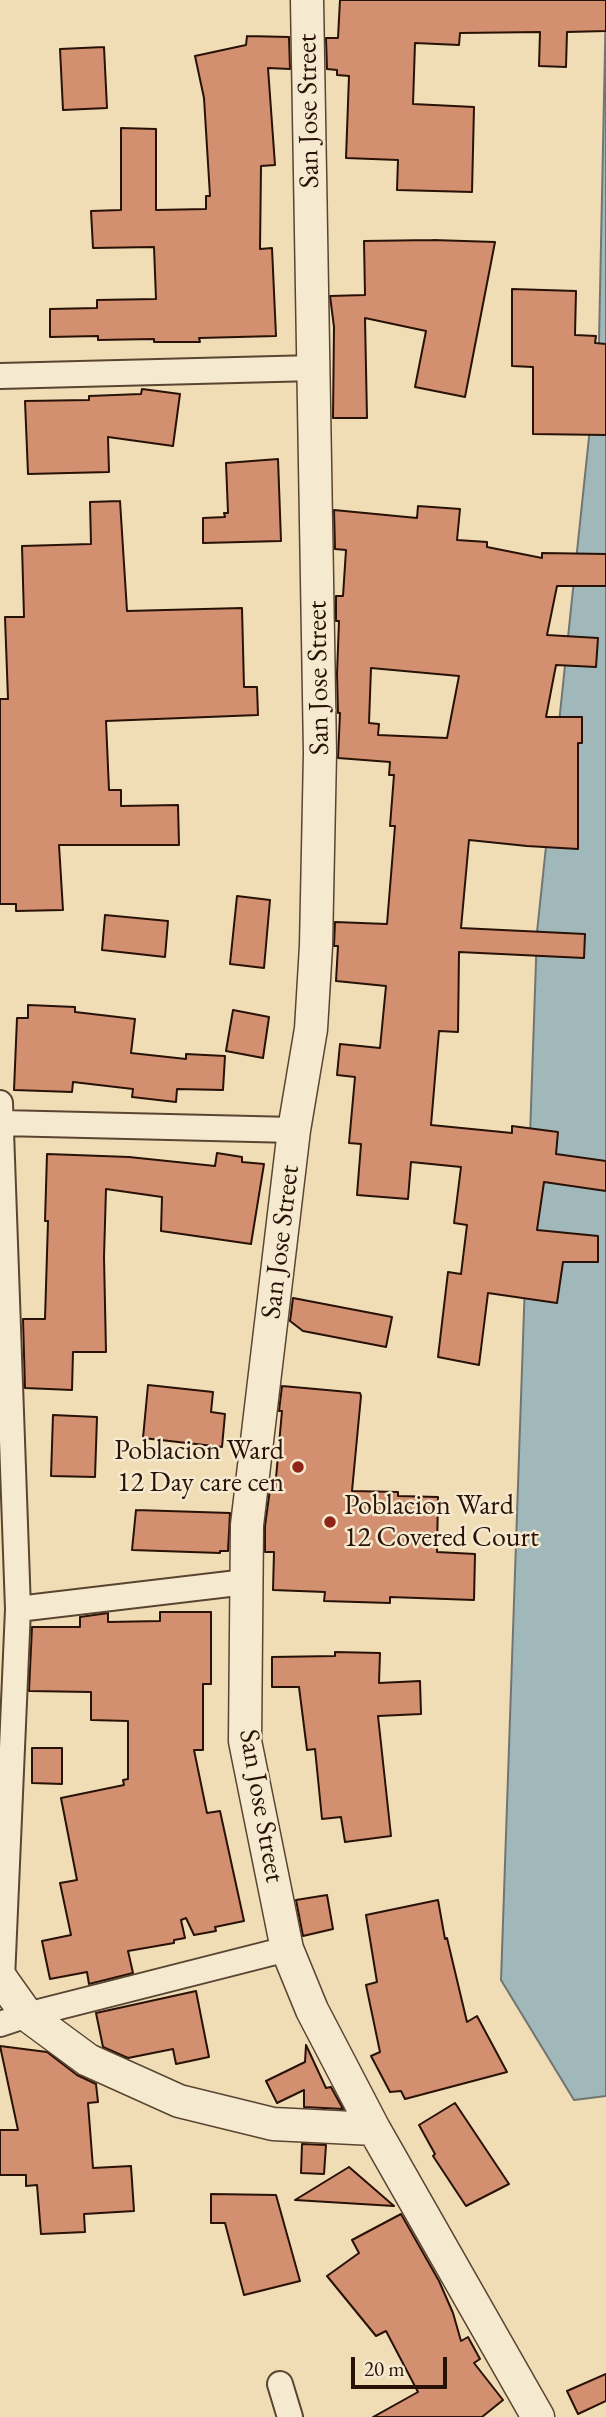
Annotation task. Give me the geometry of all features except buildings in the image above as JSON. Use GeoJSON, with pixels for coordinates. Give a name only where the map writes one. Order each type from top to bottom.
{"type":"FeatureCollection","features":[{"type":"Feature","properties":{"kind":"street","name":"San Jose Street"},"geometry":{"type":"LineString","coordinates":[[307,0],[320,753],[316,946],[311,1029],[294,1130],[247,1525],[245,1741],[286,1949],[312,2010],[374,2129],[538,2417]]}},
{"type":"Feature","properties":{"kind":"street"},"geometry":{"type":"LineString","coordinates":[[0,376],[315,369]]}},
{"type":"Feature","properties":{"kind":"street"},"geometry":{"type":"LineString","coordinates":[[294,1130],[1,1113],[18,1609],[1,1978],[14,2020],[88,2060],[179,2101],[273,2124],[374,2129]]}},
{"type":"Feature","properties":{"kind":"street"},"geometry":{"type":"LineString","coordinates":[[18,1609],[246,1582]]}},
{"type":"Feature","properties":{"kind":"street"},"geometry":{"type":"LineString","coordinates":[[14,2020],[286,1949]]}},
{"type":"Feature","properties":{"kind":"street"},"geometry":{"type":"LineString","coordinates":[[279,2384],[290,2417]]}},
{"type":"Feature","properties":{"kind":"water"},"geometry":{"type":"Polygon","coordinates":[[[606,0],[606,2096],[574,2100],[501,1980],[537,932],[599,342],[606,0]]]}},
{"type":"Feature","properties":{"kind":"place","name":"Poblacion Ward 12 Day care cen"},"geometry":{"type":"Point","coordinates":[298,1467]}},
{"type":"Feature","properties":{"kind":"place","name":"Poblacion Ward 12 Covered Court"},"geometry":{"type":"Point","coordinates":[330,1522]}}]}
